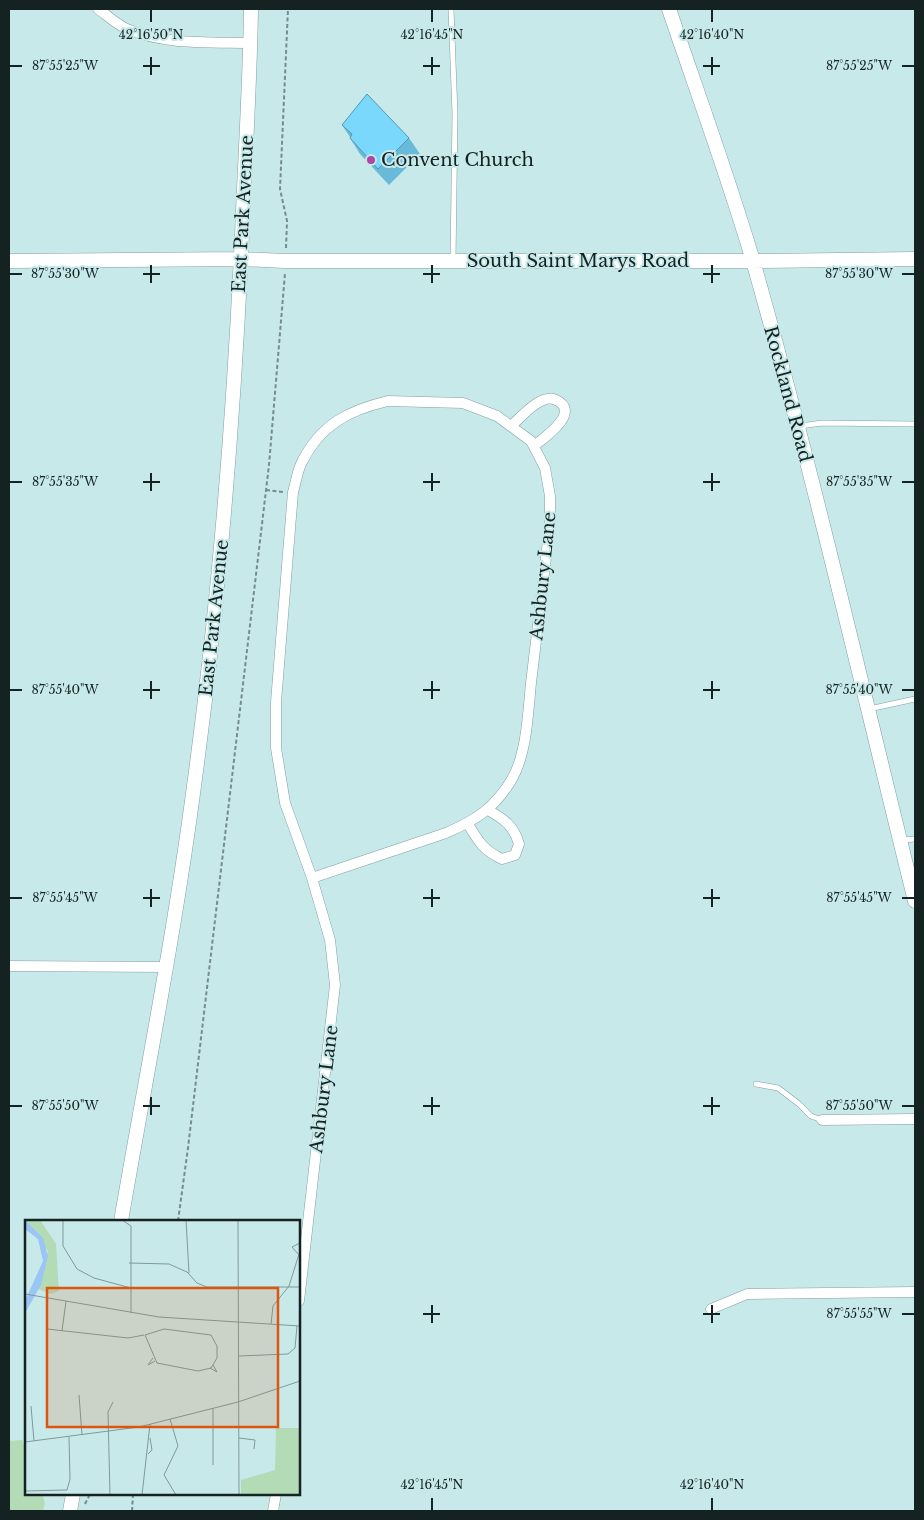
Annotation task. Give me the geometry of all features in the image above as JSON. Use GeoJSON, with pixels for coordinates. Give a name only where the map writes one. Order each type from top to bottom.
{"type":"FeatureCollection","features":[{"type":"Feature","properties":{"kind":"main road","name":"East Park Avenue"},"geometry":{"type":"LineString","coordinates":[[121,1220],[178,896],[195,783],[223,540],[241,259],[251,9]]}},
{"type":"Feature","properties":{"kind":"main road","name":"Rockland Road"},"geometry":{"type":"LineString","coordinates":[[668,9],[753,261],[797,426],[915,901]]}},
{"type":"Feature","properties":{"kind":"main road","name":"South Saint Marys Road"},"geometry":{"type":"LineString","coordinates":[[9,261],[241,259],[753,261],[915,258]]}},
{"type":"Feature","properties":{"kind":"main road"},"geometry":{"type":"LineString","coordinates":[[70,1511],[73,1495]]}},
{"type":"Feature","properties":{"kind":"street"},"geometry":{"type":"LineString","coordinates":[[98,9],[125,28],[149,36],[177,41],[250,43]]}},
{"type":"Feature","properties":{"kind":"street"},"geometry":{"type":"LineString","coordinates":[[511,426],[542,400],[554,399],[560,402],[564,406],[565,415],[560,424],[534,446]]}},
{"type":"Feature","properties":{"kind":"street","name":"Ashbury Lane"},"geometry":{"type":"LineString","coordinates":[[300,1293],[335,985],[330,940],[312,878],[285,802],[276,748],[276,702],[293,492],[301,463],[315,442],[333,423],[365,406],[388,401],[463,403],[497,416],[531,441],[544,468],[550,496],[550,524],[525,734],[513,777],[501,797],[488,810],[468,824],[312,878]]}},
{"type":"Feature","properties":{"kind":"street"},"geometry":{"type":"LineString","coordinates":[[468,824],[478,842],[489,853],[502,858],[514,855],[519,844],[516,833],[505,819],[488,810]]}},
{"type":"Feature","properties":{"kind":"street"},"geometry":{"type":"LineString","coordinates":[[9,966],[165,967]]}},
{"type":"Feature","properties":{"kind":"street"},"geometry":{"type":"LineString","coordinates":[[822,1120],[915,1119]]}},
{"type":"Feature","properties":{"kind":"street"},"geometry":{"type":"LineString","coordinates":[[711,1309],[747,1294],[915,1292]]}},
{"type":"Feature","properties":{"kind":"street"},"geometry":{"type":"LineString","coordinates":[[273,1511],[276,1495]]}},
{"type":"Feature","properties":{"kind":"lane"},"geometry":{"type":"LineString","coordinates":[[451,9],[455,114],[453,261]]}},
{"type":"Feature","properties":{"kind":"lane"},"geometry":{"type":"LineString","coordinates":[[797,426],[822,424],[915,424]]}},
{"type":"Feature","properties":{"kind":"lane"},"geometry":{"type":"LineString","coordinates":[[868,709],[915,699]]}},
{"type":"Feature","properties":{"kind":"lane"},"geometry":{"type":"LineString","coordinates":[[900,840],[915,839]]}},
{"type":"Feature","properties":{"kind":"lane"},"geometry":{"type":"LineString","coordinates":[[756,1084],[778,1088],[811,1116],[822,1120]]}},
{"type":"Feature","properties":{"kind":"path"},"geometry":{"type":"LineString","coordinates":[[287,232],[287,221],[280,188],[288,9]]}},
{"type":"Feature","properties":{"kind":"path"},"geometry":{"type":"LineString","coordinates":[[178,1220],[266,490],[284,284]]}},
{"type":"Feature","properties":{"kind":"path"},"geometry":{"type":"LineString","coordinates":[[266,490],[293,492]]}},
{"type":"Feature","properties":{"kind":"path"},"geometry":{"type":"LineString","coordinates":[[84,1511],[90,1495]]}},
{"type":"Feature","properties":{"kind":"path"},"geometry":{"type":"LineString","coordinates":[[132,1511],[133,1495]]}},
{"type":"Feature","properties":{"kind":"green space"},"geometry":{"type":"Polygon","coordinates":[[[22,1440],[25,1449],[25,1495],[42,1495],[45,1503],[43,1511],[9,1511],[9,1441],[22,1440]]]}},
{"type":"Feature","properties":{"kind":"building"},"geometry":{"type":"Polygon","coordinates":[[[367,94],[409,138],[378,169],[350,138],[352,134],[342,125],[367,94]]]}},
{"type":"Feature","properties":{"kind":"place","name":"Convent Church"},"geometry":{"type":"Point","coordinates":[371,160]}}]}
